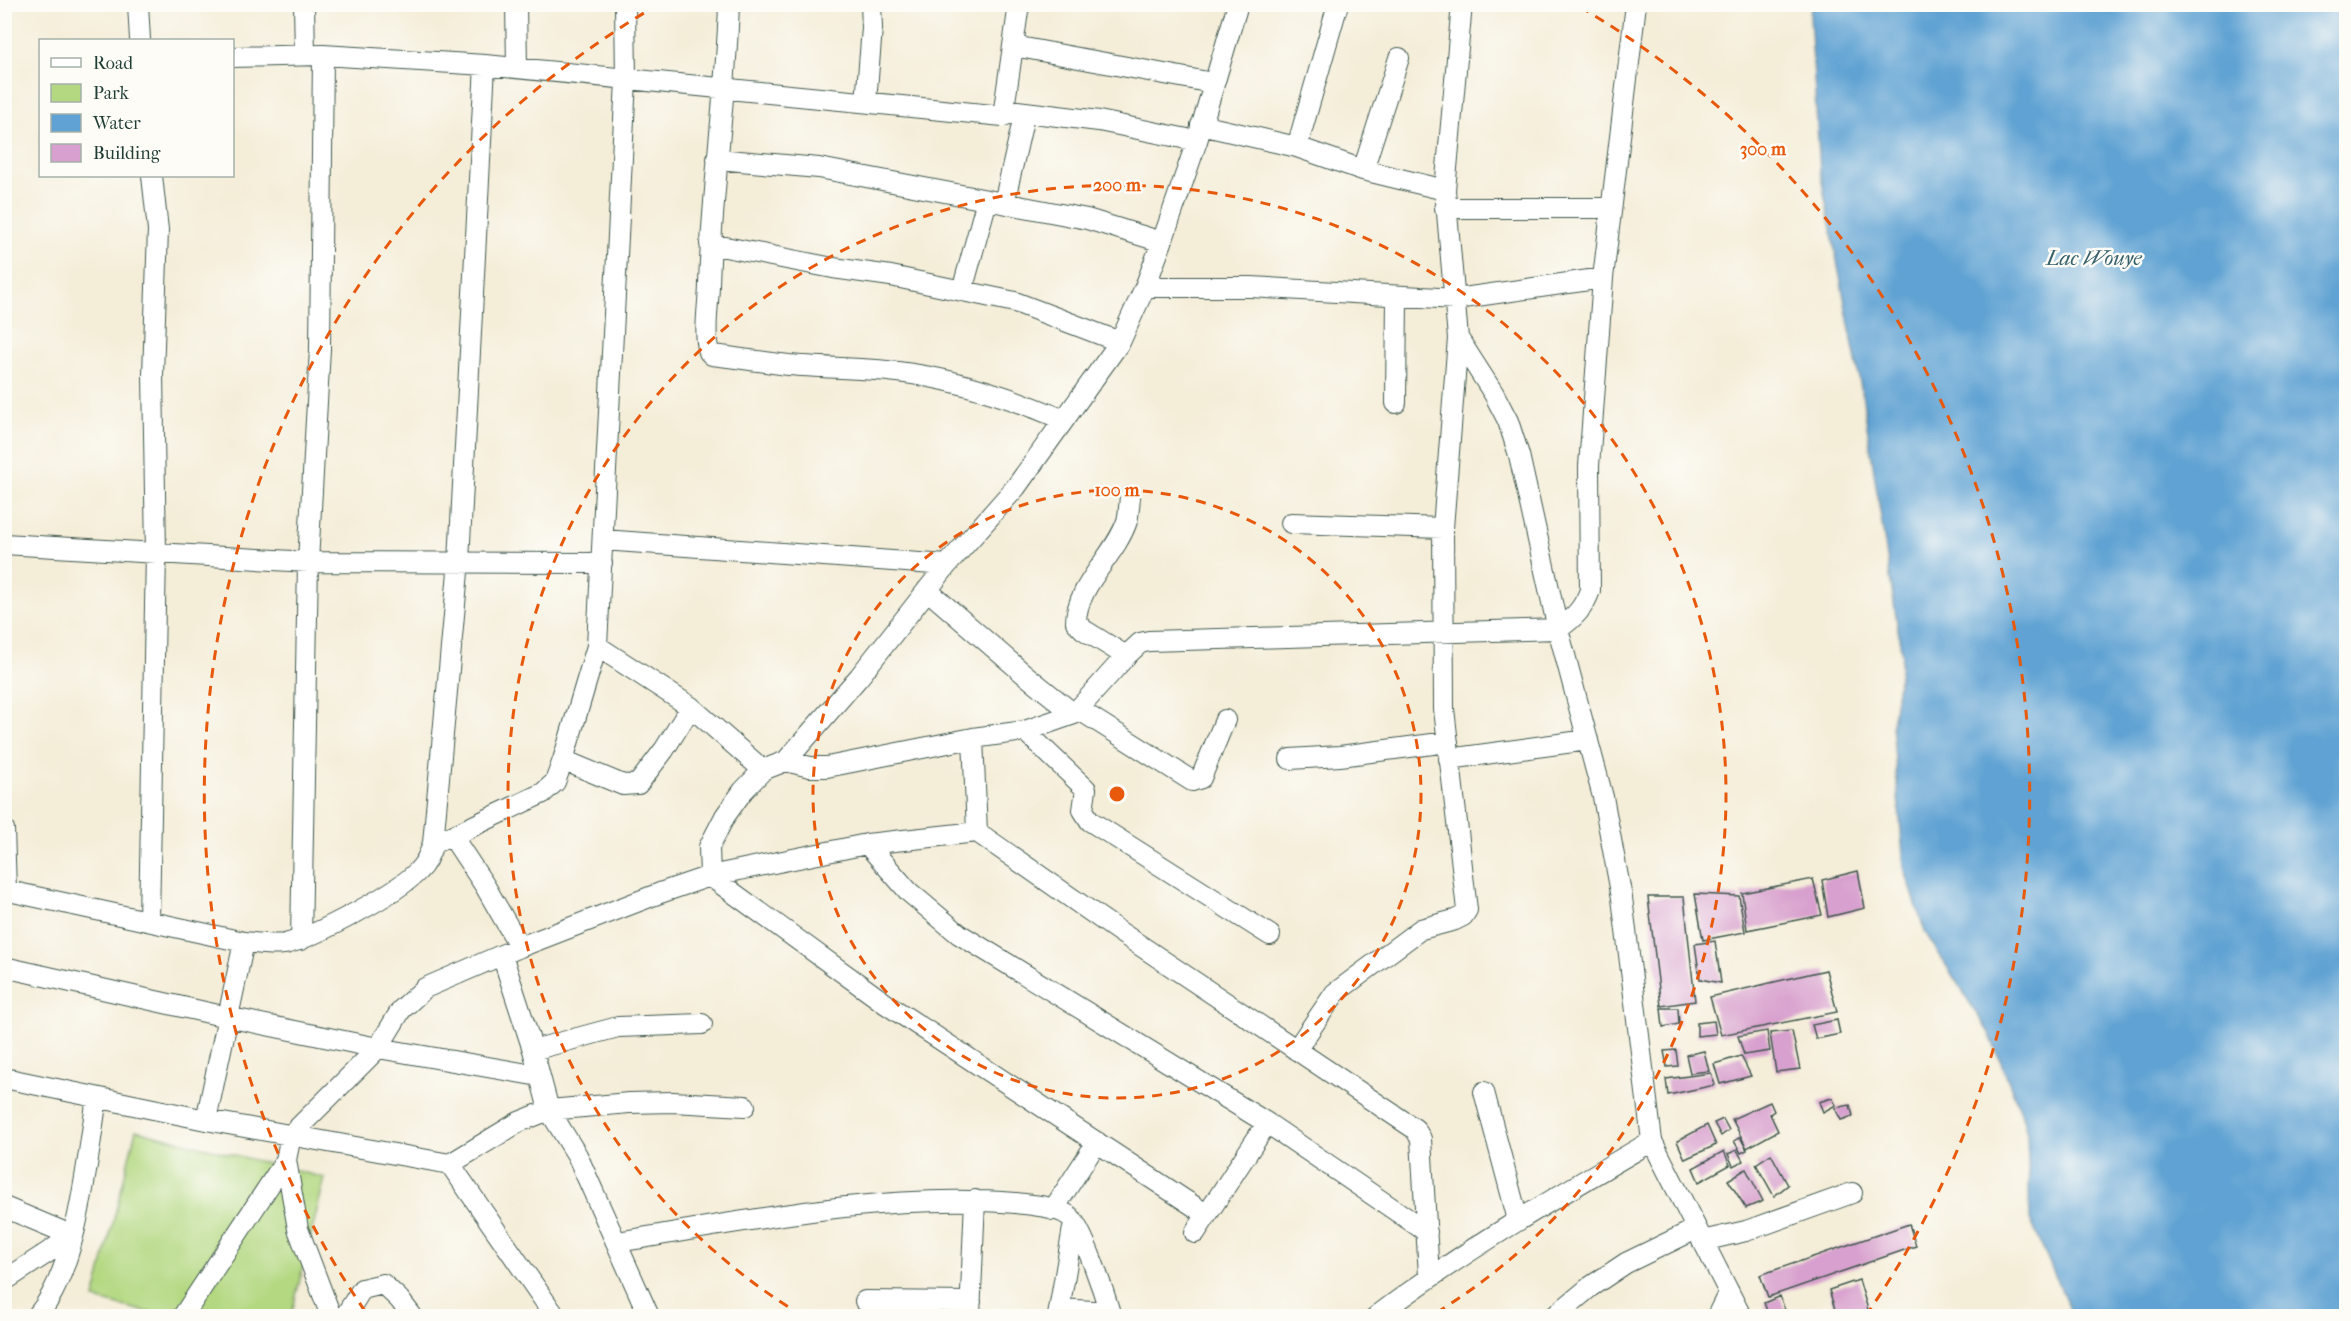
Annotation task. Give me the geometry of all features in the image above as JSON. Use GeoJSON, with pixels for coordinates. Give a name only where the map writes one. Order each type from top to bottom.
{"type":"FeatureCollection","features":[{"type":"Feature","properties":{"kind":"street"},"geometry":{"type":"LineString","coordinates":[[138,4],[140,39]]}},
{"type":"Feature","properties":{"kind":"street"},"geometry":{"type":"LineString","coordinates":[[301,940],[308,562],[319,373],[314,55],[304,4]]}},
{"type":"Feature","properties":{"kind":"street"},"geometry":{"type":"LineString","coordinates":[[516,4],[517,68]]}},
{"type":"Feature","properties":{"kind":"street"},"geometry":{"type":"LineString","coordinates":[[433,843],[453,836],[543,793],[555,782],[597,646],[626,80],[626,4]]}},
{"type":"Feature","properties":{"kind":"street"},"geometry":{"type":"LineString","coordinates":[[729,4],[725,89],[710,244],[707,349],[712,354],[787,364],[899,372],[930,378],[980,388],[1026,403],[1064,420]]}},
{"type":"Feature","properties":{"kind":"street"},"geometry":{"type":"LineString","coordinates":[[866,102],[872,4]]}},
{"type":"Feature","properties":{"kind":"street"},"geometry":{"type":"LineString","coordinates":[[1003,116],[1019,4]]}},
{"type":"Feature","properties":{"kind":"street"},"geometry":{"type":"LineString","coordinates":[[710,876],[709,847],[725,816],[763,770],[786,761],[859,677],[947,565],[1016,487],[1120,342],[1162,242],[1199,133],[1238,4]]}},
{"type":"Feature","properties":{"kind":"street"},"geometry":{"type":"LineString","coordinates":[[1297,147],[1338,4]]}},
{"type":"Feature","properties":{"kind":"street"},"geometry":{"type":"LineString","coordinates":[[1296,1050],[1335,993],[1421,929],[1455,920],[1463,916],[1467,910],[1444,709],[1443,633],[1443,528],[1458,338],[1445,199],[1462,4]]}},
{"type":"Feature","properties":{"kind":"street"},"geometry":{"type":"LineString","coordinates":[[786,761],[810,767],[827,767],[973,738],[1026,730],[1076,712],[1126,656],[1140,643],[1149,641],[1558,629],[1573,619],[1585,605],[1590,590],[1589,466],[1603,278],[1636,4]]}},
{"type":"Feature","properties":{"kind":"street"},"geometry":{"type":"LineString","coordinates":[[1014,46],[1213,83]]}},
{"type":"Feature","properties":{"kind":"street"},"geometry":{"type":"LineString","coordinates":[[234,57],[314,55],[485,65],[1003,116],[1017,111],[1297,147],[1445,199],[1611,208]]}},
{"type":"Feature","properties":{"kind":"street"},"geometry":{"type":"LineString","coordinates":[[1363,170],[1399,58]]}},
{"type":"Feature","properties":{"kind":"street"},"geometry":{"type":"LineString","coordinates":[[4,829],[5,890],[244,942],[282,945],[301,940],[393,892],[418,872],[428,860],[433,843],[459,561],[485,65]]}},
{"type":"Feature","properties":{"kind":"street"},"geometry":{"type":"LineString","coordinates":[[962,291],[996,202],[1025,112]]}},
{"type":"Feature","properties":{"kind":"street"},"geometry":{"type":"LineString","coordinates":[[717,159],[819,168],[1087,219],[1162,242]]}},
{"type":"Feature","properties":{"kind":"street"},"geometry":{"type":"LineString","coordinates":[[149,921],[156,553],[153,375],[158,230],[152,177]]}},
{"type":"Feature","properties":{"kind":"street"},"geometry":{"type":"LineString","coordinates":[[710,244],[1021,303],[1120,342]]}},
{"type":"Feature","properties":{"kind":"street"},"geometry":{"type":"LineString","coordinates":[[1145,287],[1251,287],[1456,299],[1603,278]]}},
{"type":"Feature","properties":{"kind":"street"},"geometry":{"type":"LineString","coordinates":[[1396,403],[1397,296]]}},
{"type":"Feature","properties":{"kind":"street"},"geometry":{"type":"LineString","coordinates":[[1458,338],[1508,420],[1520,455],[1558,629],[1604,796],[1623,898],[1652,1141],[1741,1317]]}},
{"type":"Feature","properties":{"kind":"street"},"geometry":{"type":"LineString","coordinates":[[1126,656],[1084,630],[1076,622],[1076,612],[1127,520],[1130,497]]}},
{"type":"Feature","properties":{"kind":"street"},"geometry":{"type":"LineString","coordinates":[[1291,523],[1443,528]]}},
{"type":"Feature","properties":{"kind":"street"},"geometry":{"type":"LineString","coordinates":[[603,540],[947,565]]}},
{"type":"Feature","properties":{"kind":"street"},"geometry":{"type":"LineString","coordinates":[[4,544],[308,562],[602,563]]}},
{"type":"Feature","properties":{"kind":"street"},"geometry":{"type":"LineString","coordinates":[[927,590],[1023,673],[1076,712],[1192,781],[1201,778],[1225,720]]}},
{"type":"Feature","properties":{"kind":"street"},"geometry":{"type":"LineString","coordinates":[[597,646],[691,707],[763,770]]}},
{"type":"Feature","properties":{"kind":"street"},"geometry":{"type":"LineString","coordinates":[[563,760],[623,785],[638,784],[664,750],[691,707]]}},
{"type":"Feature","properties":{"kind":"street"},"geometry":{"type":"LineString","coordinates":[[1026,730],[1086,789],[1083,810],[1090,821],[1270,935]]}},
{"type":"Feature","properties":{"kind":"street"},"geometry":{"type":"LineString","coordinates":[[973,738],[977,832]]}},
{"type":"Feature","properties":{"kind":"street"},"geometry":{"type":"LineString","coordinates":[[1290,759],[1588,740]]}},
{"type":"Feature","properties":{"kind":"street"},"geometry":{"type":"LineString","coordinates":[[331,1317],[298,1229],[286,1160],[291,1135],[378,1048],[400,1010],[425,988],[511,951],[710,876],[867,844],[977,832],[1120,933],[1419,1134],[1429,1276]]}},
{"type":"Feature","properties":{"kind":"street"},"geometry":{"type":"LineString","coordinates":[[453,836],[485,886],[511,951],[539,1076],[549,1110],[577,1155],[649,1317]]}},
{"type":"Feature","properties":{"kind":"street"},"geometry":{"type":"LineString","coordinates":[[867,844],[909,892],[959,934],[1267,1124],[1427,1232]]}},
{"type":"Feature","properties":{"kind":"street"},"geometry":{"type":"LineString","coordinates":[[710,876],[886,1005],[1206,1214]]}},
{"type":"Feature","properties":{"kind":"street"},"geometry":{"type":"LineString","coordinates":[[206,1120],[244,942]]}},
{"type":"Feature","properties":{"kind":"street"},"geometry":{"type":"LineString","coordinates":[[4,967],[378,1048],[539,1076]]}},
{"type":"Feature","properties":{"kind":"street"},"geometry":{"type":"LineString","coordinates":[[533,1050],[618,1027],[702,1024]]}},
{"type":"Feature","properties":{"kind":"street"},"geometry":{"type":"LineString","coordinates":[[4,1078],[206,1120],[450,1164],[519,1122],[549,1110],[640,1102],[745,1106]]}},
{"type":"Feature","properties":{"kind":"street"},"geometry":{"type":"LineString","coordinates":[[1484,1092],[1518,1220]]}},
{"type":"Feature","properties":{"kind":"street"},"geometry":{"type":"LineString","coordinates":[[38,1317],[48,1304],[62,1274],[73,1236],[97,1098]]}},
{"type":"Feature","properties":{"kind":"street"},"geometry":{"type":"LineString","coordinates":[[1195,1233],[1267,1124]]}},
{"type":"Feature","properties":{"kind":"street"},"geometry":{"type":"LineString","coordinates":[[1377,1317],[1429,1276],[1518,1220],[1652,1141]]}},
{"type":"Feature","properties":{"kind":"street"},"geometry":{"type":"LineString","coordinates":[[1053,1210],[1096,1142]]}},
{"type":"Feature","properties":{"kind":"street"},"geometry":{"type":"LineString","coordinates":[[183,1317],[286,1160]]}},
{"type":"Feature","properties":{"kind":"street"},"geometry":{"type":"LineString","coordinates":[[450,1164],[555,1317]]}},
{"type":"Feature","properties":{"kind":"street"},"geometry":{"type":"LineString","coordinates":[[1555,1317],[1590,1287],[1626,1263],[1699,1235],[1746,1231],[1852,1193]]}},
{"type":"Feature","properties":{"kind":"street"},"geometry":{"type":"LineString","coordinates":[[617,1242],[858,1207],[975,1200],[1030,1205],[1065,1214],[1074,1222],[1111,1314],[1059,1313],[1074,1222]]}},
{"type":"Feature","properties":{"kind":"street"},"geometry":{"type":"LineString","coordinates":[[865,1300],[970,1310],[975,1200]]}},
{"type":"Feature","properties":{"kind":"street"},"geometry":{"type":"LineString","coordinates":[[4,1207],[73,1236]]}},
{"type":"Feature","properties":{"kind":"street"},"geometry":{"type":"LineString","coordinates":[[4,1281],[73,1236]]}},
{"type":"Feature","properties":{"kind":"street"},"geometry":{"type":"LineString","coordinates":[[345,1317],[362,1289],[384,1284],[412,1317]]}},
{"type":"Feature","properties":{"kind":"street"},"geometry":{"type":"LineString","coordinates":[[1717,1317],[1729,1292]]}},
{"type":"Feature","properties":{"kind":"green space"},"geometry":{"type":"Polygon","coordinates":[[[136,1130],[325,1178],[291,1316],[163,1316],[94,1299],[136,1130]]]}},
{"type":"Feature","properties":{"kind":"water","name":"Lac Wouye"},"geometry":{"type":"Polygon","coordinates":[[[1812,4],[2346,5],[2346,1316],[2073,1316],[2030,1219],[2027,1133],[2021,1112],[1989,1033],[1925,932],[1904,867],[1892,724],[1902,656],[1862,393],[1820,171],[1810,15],[1812,4]]]}},
{"type":"Feature","properties":{"kind":"building"},"geometry":{"type":"Polygon","coordinates":[[[1858,871],[1865,908],[1828,917],[1822,880],[1858,871]]]}},
{"type":"Feature","properties":{"kind":"building"},"geometry":{"type":"Polygon","coordinates":[[[1813,879],[1822,915],[1747,930],[1742,893],[1813,879]]]}},
{"type":"Feature","properties":{"kind":"building"},"geometry":{"type":"Polygon","coordinates":[[[1695,894],[1739,896],[1745,932],[1703,940],[1695,894]]]}},
{"type":"Feature","properties":{"kind":"building"},"geometry":{"type":"Polygon","coordinates":[[[1648,897],[1684,897],[1695,1001],[1661,1006],[1648,897]]]}},
{"type":"Feature","properties":{"kind":"building"},"geometry":{"type":"Polygon","coordinates":[[[1715,941],[1721,983],[1700,979],[1695,944],[1715,941]]]}},
{"type":"Feature","properties":{"kind":"building"},"geometry":{"type":"Polygon","coordinates":[[[1826,970],[1837,1012],[1721,1035],[1710,997],[1826,970]]]}},
{"type":"Feature","properties":{"kind":"building"},"geometry":{"type":"Polygon","coordinates":[[[1661,1008],[1678,1008],[1679,1024],[1663,1027],[1661,1008]]]}},
{"type":"Feature","properties":{"kind":"building"},"geometry":{"type":"Polygon","coordinates":[[[1837,1020],[1840,1034],[1816,1039],[1812,1025],[1837,1020]]]}},
{"type":"Feature","properties":{"kind":"building"},"geometry":{"type":"Polygon","coordinates":[[[1714,1021],[1716,1034],[1697,1036],[1697,1023],[1714,1021]]]}},
{"type":"Feature","properties":{"kind":"building"},"geometry":{"type":"Polygon","coordinates":[[[1767,1031],[1770,1051],[1744,1055],[1738,1036],[1767,1031]]]}},
{"type":"Feature","properties":{"kind":"building"},"geometry":{"type":"Polygon","coordinates":[[[1792,1031],[1800,1069],[1776,1072],[1770,1033],[1792,1031]]]}},
{"type":"Feature","properties":{"kind":"building"},"geometry":{"type":"Polygon","coordinates":[[[1676,1050],[1678,1066],[1667,1067],[1664,1051],[1676,1050]]]}},
{"type":"Feature","properties":{"kind":"building"},"geometry":{"type":"Polygon","coordinates":[[[1704,1051],[1709,1071],[1690,1073],[1686,1055],[1704,1051]]]}},
{"type":"Feature","properties":{"kind":"building"},"geometry":{"type":"Polygon","coordinates":[[[1741,1056],[1751,1076],[1720,1084],[1714,1064],[1741,1056]]]}},
{"type":"Feature","properties":{"kind":"building"},"geometry":{"type":"Polygon","coordinates":[[[1711,1073],[1715,1085],[1668,1095],[1666,1079],[1711,1073]]]}},
{"type":"Feature","properties":{"kind":"building"},"geometry":{"type":"Polygon","coordinates":[[[1832,1098],[1836,1105],[1823,1112],[1819,1102],[1832,1098]]]}},
{"type":"Feature","properties":{"kind":"building"},"geometry":{"type":"Polygon","coordinates":[[[1770,1102],[1774,1111],[1770,1114],[1778,1131],[1747,1148],[1732,1119],[1770,1102]]]}},
{"type":"Feature","properties":{"kind":"building"},"geometry":{"type":"Polygon","coordinates":[[[1850,1105],[1853,1116],[1841,1120],[1835,1108],[1850,1105]]]}},
{"type":"Feature","properties":{"kind":"building"},"geometry":{"type":"Polygon","coordinates":[[[1723,1119],[1729,1130],[1721,1136],[1714,1123],[1723,1119]]]}},
{"type":"Feature","properties":{"kind":"building"},"geometry":{"type":"Polygon","coordinates":[[[1707,1125],[1716,1145],[1685,1159],[1677,1141],[1707,1125]]]}},
{"type":"Feature","properties":{"kind":"building"},"geometry":{"type":"Polygon","coordinates":[[[1740,1137],[1747,1150],[1741,1153],[1734,1141],[1740,1137]]]}},
{"type":"Feature","properties":{"kind":"building"},"geometry":{"type":"Polygon","coordinates":[[[1737,1150],[1743,1161],[1733,1166],[1728,1154],[1737,1150]]]}},
{"type":"Feature","properties":{"kind":"building"},"geometry":{"type":"Polygon","coordinates":[[[1724,1151],[1730,1165],[1699,1182],[1693,1168],[1724,1151]]]}},
{"type":"Feature","properties":{"kind":"building"},"geometry":{"type":"Polygon","coordinates":[[[1771,1154],[1788,1185],[1774,1196],[1756,1164],[1771,1154]]]}},
{"type":"Feature","properties":{"kind":"building"},"geometry":{"type":"Polygon","coordinates":[[[1746,1169],[1763,1201],[1746,1208],[1728,1180],[1746,1169]]]}},
{"type":"Feature","properties":{"kind":"building"},"geometry":{"type":"Polygon","coordinates":[[[1909,1224],[1916,1246],[1768,1297],[1760,1275],[1909,1224]]]}},
{"type":"Feature","properties":{"kind":"building"},"geometry":{"type":"Polygon","coordinates":[[[1859,1280],[1870,1316],[1837,1316],[1829,1290],[1859,1280]]]}},
{"type":"Feature","properties":{"kind":"building"},"geometry":{"type":"Polygon","coordinates":[[[1780,1296],[1787,1316],[1769,1316],[1764,1303],[1780,1296]]]}}]}
